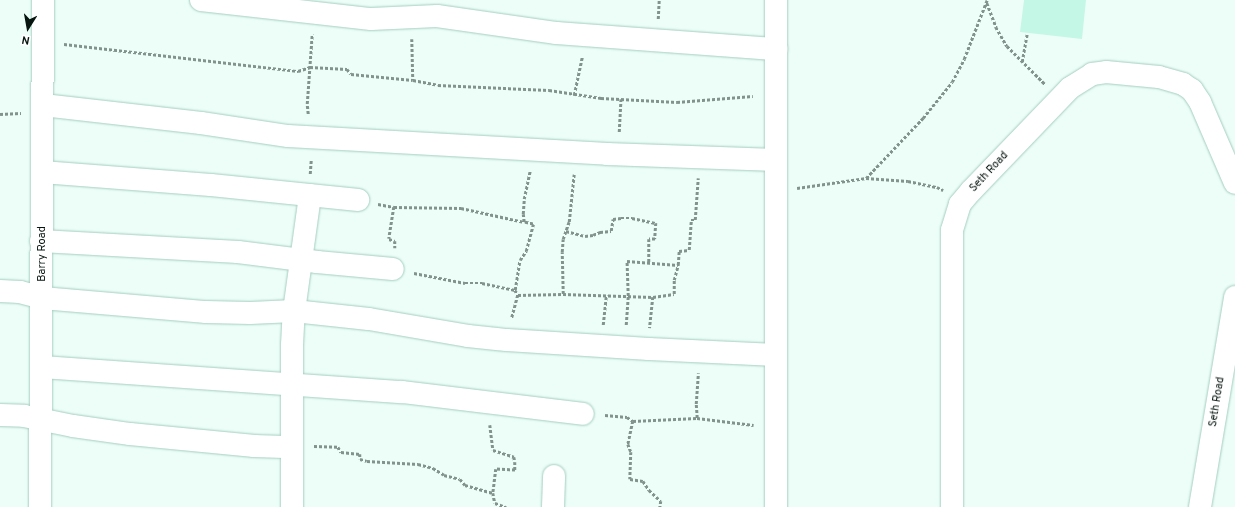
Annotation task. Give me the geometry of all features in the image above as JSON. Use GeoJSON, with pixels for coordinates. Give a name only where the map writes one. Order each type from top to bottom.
{"type":"FeatureCollection","features":[{"type":"Feature","properties":{"kind":"street","name":"Barry Road"},"geometry":{"type":"LineString","coordinates":[[40,507],[43,0]]}},
{"type":"Feature","properties":{"kind":"street"},"geometry":{"type":"LineString","coordinates":[[201,0],[314,14],[371,19],[450,17],[557,33],[776,48]]}},
{"type":"Feature","properties":{"kind":"street"},"geometry":{"type":"LineString","coordinates":[[776,0],[776,507]]}},
{"type":"Feature","properties":{"kind":"street","name":"Seth Road"},"geometry":{"type":"LineString","coordinates":[[952,507],[952,230],[960,204],[967,195],[1070,88],[1092,74],[1106,72],[1159,77],[1183,84],[1192,90],[1200,102],[1235,183]]}},
{"type":"Feature","properties":{"kind":"street"},"geometry":{"type":"LineString","coordinates":[[43,105],[201,123],[271,134],[311,138],[618,155],[776,160]]}},
{"type":"Feature","properties":{"kind":"street"},"geometry":{"type":"LineString","coordinates":[[42,172],[358,200]]}},
{"type":"Feature","properties":{"kind":"street"},"geometry":{"type":"LineString","coordinates":[[292,507],[291,386],[294,311],[310,195]]}},
{"type":"Feature","properties":{"kind":"street"},"geometry":{"type":"LineString","coordinates":[[42,241],[238,252],[393,269]]}},
{"type":"Feature","properties":{"kind":"street"},"geometry":{"type":"LineString","coordinates":[[0,292],[20,292],[42,298],[228,313],[294,311],[369,319],[468,336],[507,340],[699,352],[776,354]]}},
{"type":"Feature","properties":{"kind":"street","name":"Seth Road"},"geometry":{"type":"LineString","coordinates":[[1200,507],[1235,297]]}},
{"type":"Feature","properties":{"kind":"street"},"geometry":{"type":"LineString","coordinates":[[42,367],[225,379],[291,386],[402,392],[583,414]]}},
{"type":"Feature","properties":{"kind":"street"},"geometry":{"type":"LineString","coordinates":[[0,415],[41,419],[73,426],[138,434],[254,446],[292,447]]}},
{"type":"Feature","properties":{"kind":"street"},"geometry":{"type":"LineString","coordinates":[[552,507],[554,476]]}},
{"type":"Feature","properties":{"kind":"path"},"geometry":{"type":"LineString","coordinates":[[987,1],[999,33],[1007,46],[1048,87]]}},
{"type":"Feature","properties":{"kind":"path"},"geometry":{"type":"LineString","coordinates":[[866,178],[923,118],[952,82],[964,59],[987,1]]}},
{"type":"Feature","properties":{"kind":"path"},"geometry":{"type":"LineString","coordinates":[[310,195],[306,189],[311,170],[311,138],[306,104],[314,14]]}},
{"type":"Feature","properties":{"kind":"path"},"geometry":{"type":"LineString","coordinates":[[409,17],[413,44],[413,80]]}},
{"type":"Feature","properties":{"kind":"path"},"geometry":{"type":"LineString","coordinates":[[1022,62],[1027,34]]}},
{"type":"Feature","properties":{"kind":"path"},"geometry":{"type":"LineString","coordinates":[[574,95],[582,53],[582,35]]}},
{"type":"Feature","properties":{"kind":"path"},"geometry":{"type":"LineString","coordinates":[[43,42],[298,71],[310,67],[347,69],[351,74],[413,80],[438,85],[549,90],[574,95],[621,99],[677,102],[726,97],[776,95]]}},
{"type":"Feature","properties":{"kind":"path"},"geometry":{"type":"LineString","coordinates":[[618,155],[621,99]]}},
{"type":"Feature","properties":{"kind":"path"},"geometry":{"type":"LineString","coordinates":[[524,222],[524,199],[529,173],[529,149]]}},
{"type":"Feature","properties":{"kind":"path"},"geometry":{"type":"LineString","coordinates":[[563,294],[562,252],[577,152]]}},
{"type":"Feature","properties":{"kind":"path"},"geometry":{"type":"LineString","coordinates":[[518,296],[563,294],[582,296],[606,295],[653,297],[674,294],[674,280],[678,265],[679,251],[688,250],[691,220],[695,220],[696,185],[705,157]]}},
{"type":"Feature","properties":{"kind":"path"},"geometry":{"type":"LineString","coordinates":[[796,188],[866,178],[908,181],[937,187],[948,193]]}},
{"type":"Feature","properties":{"kind":"path"},"geometry":{"type":"LineString","coordinates":[[358,200],[394,207],[461,208],[533,224],[526,251],[520,260],[515,290],[518,296],[507,340]]}},
{"type":"Feature","properties":{"kind":"path"},"geometry":{"type":"LineString","coordinates":[[394,207],[388,239],[395,241],[396,260],[393,269],[402,272],[435,276],[465,283],[482,282],[515,290]]}},
{"type":"Feature","properties":{"kind":"path"},"geometry":{"type":"LineString","coordinates":[[566,231],[585,236],[593,236],[600,232],[611,232],[614,219],[622,218],[632,218],[656,223],[655,239],[649,239],[649,263]]}},
{"type":"Feature","properties":{"kind":"path"},"geometry":{"type":"LineString","coordinates":[[625,348],[628,296],[627,261],[678,265]]}},
{"type":"Feature","properties":{"kind":"path"},"geometry":{"type":"LineString","coordinates":[[603,347],[606,295]]}},
{"type":"Feature","properties":{"kind":"path"},"geometry":{"type":"LineString","coordinates":[[649,349],[653,297]]}},
{"type":"Feature","properties":{"kind":"path"},"geometry":{"type":"LineString","coordinates":[[697,418],[696,382],[699,352]]}},
{"type":"Feature","properties":{"kind":"path"},"geometry":{"type":"LineString","coordinates":[[491,403],[490,425],[493,450],[514,456],[515,462],[514,470],[496,469],[492,493],[495,503],[506,507]]}},
{"type":"Feature","properties":{"kind":"path"},"geometry":{"type":"LineString","coordinates":[[583,414],[628,417],[633,421],[697,418],[748,423],[776,430]]}},
{"type":"Feature","properties":{"kind":"path"},"geometry":{"type":"LineString","coordinates":[[633,421],[628,444],[631,452],[630,479],[643,481],[649,490],[661,502],[660,507]]}},
{"type":"Feature","properties":{"kind":"path"},"geometry":{"type":"LineString","coordinates":[[292,447],[338,447],[342,452],[360,454],[360,459],[402,464],[418,464],[432,468],[444,475],[460,479],[465,485],[492,493]]}},
{"type":"Feature","properties":{"kind":"green space"},"geometry":{"type":"Polygon","coordinates":[[[1024,0],[1086,0],[1082,39],[1020,32],[1024,0]]]}}]}
